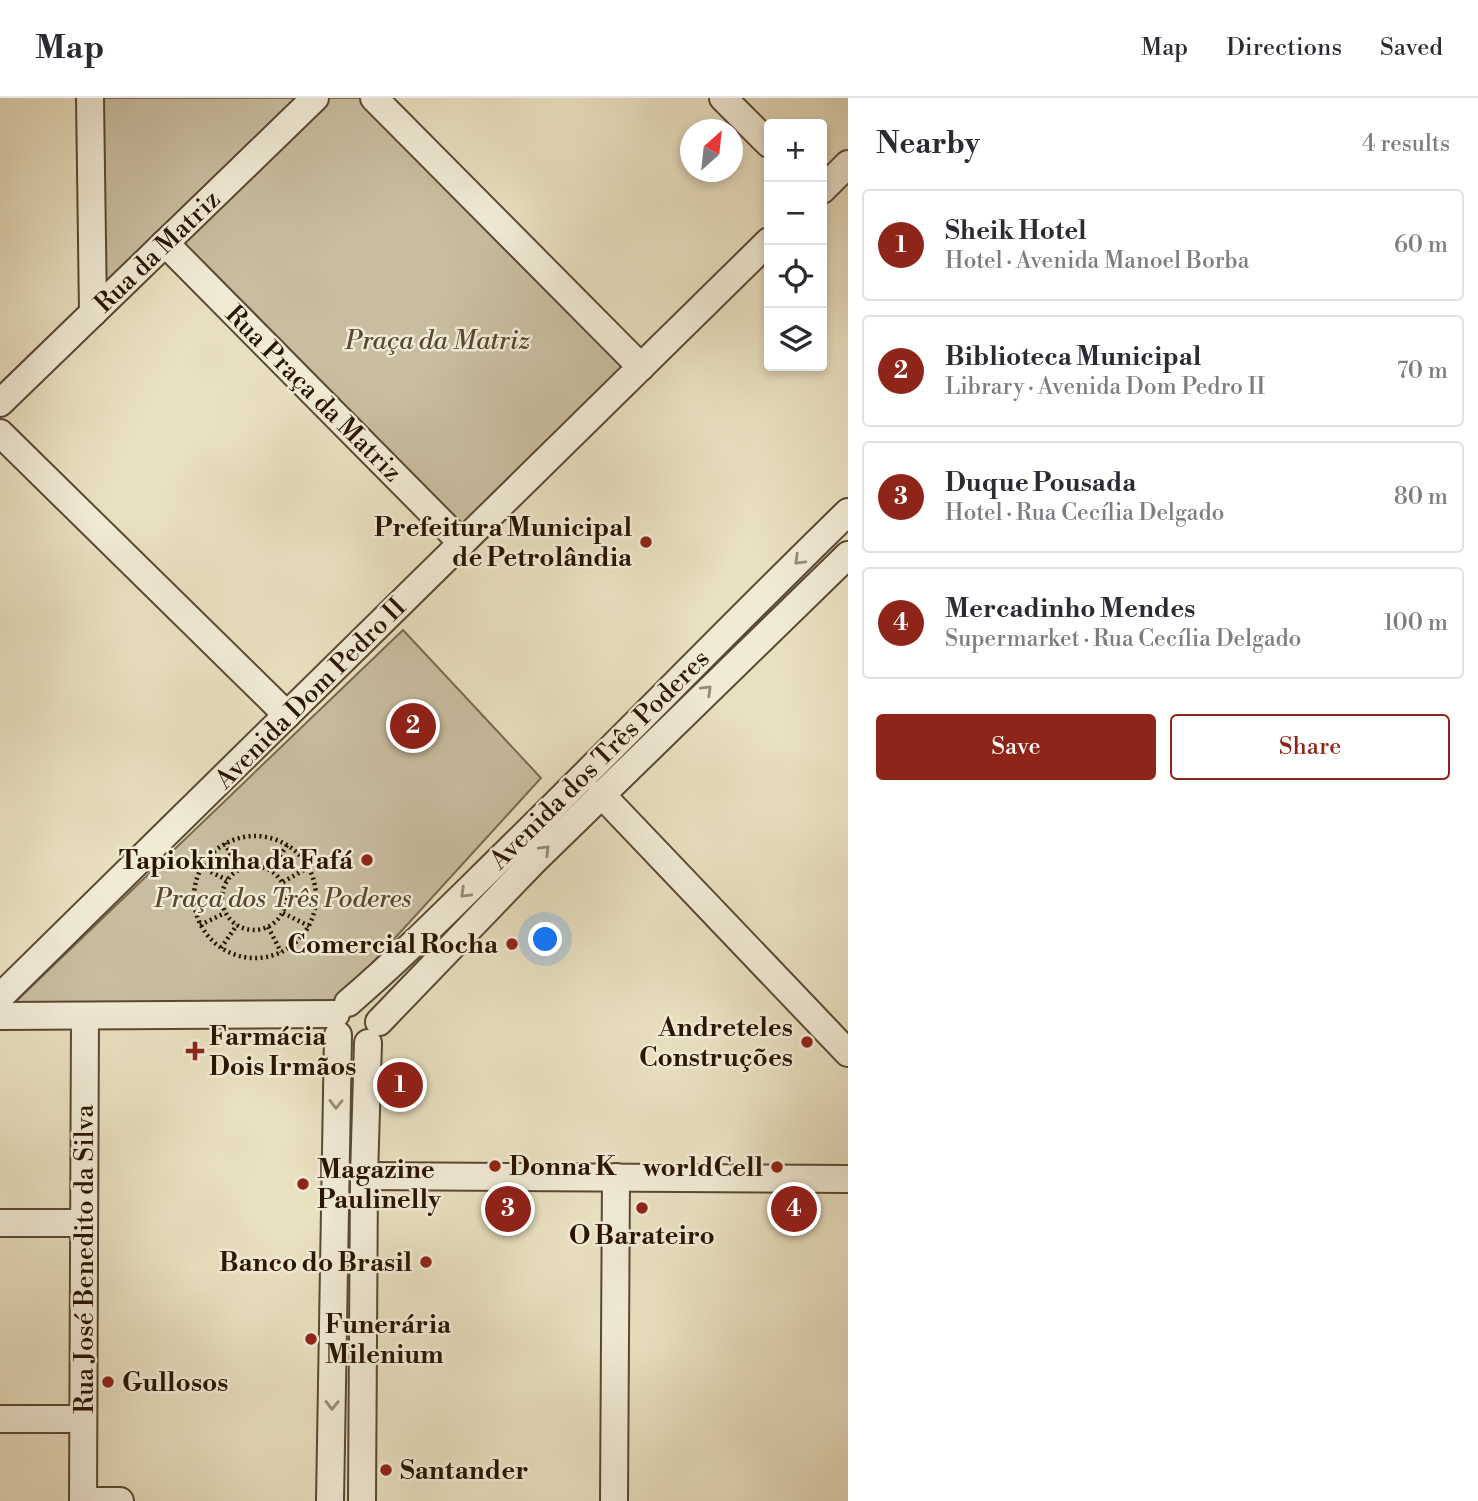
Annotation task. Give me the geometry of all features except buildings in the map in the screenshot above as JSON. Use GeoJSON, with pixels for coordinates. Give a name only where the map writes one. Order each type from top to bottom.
{"type":"FeatureCollection","features":[{"type":"Feature","properties":{"kind":"street"},"geometry":{"type":"LineString","coordinates":[[90,98],[93,313]]}},
{"type":"Feature","properties":{"kind":"street","name":"Rua da Matriz"},"geometry":{"type":"LineString","coordinates":[[0,403],[315,98]]}},
{"type":"Feature","properties":{"kind":"street"},"geometry":{"type":"LineString","coordinates":[[374,98],[641,367]]}},
{"type":"Feature","properties":{"kind":"street"},"geometry":{"type":"LineString","coordinates":[[723,98],[764,139]]}},
{"type":"Feature","properties":{"kind":"street"},"geometry":{"type":"LineString","coordinates":[[827,185],[848,164]]}},
{"type":"Feature","properties":{"kind":"street","name":"Rua Praça da Matriz"},"geometry":{"type":"LineString","coordinates":[[165,243],[463,543]]}},
{"type":"Feature","properties":{"kind":"street","name":"Avenida Dom Pedro II"},"geometry":{"type":"LineString","coordinates":[[0,997],[766,245]]}},
{"type":"Feature","properties":{"kind":"street"},"geometry":{"type":"LineString","coordinates":[[0,433],[287,715]]}},
{"type":"Feature","properties":{"kind":"street","name":"Avenida dos Três Poderes"},"geometry":{"type":"LineString","coordinates":[[341,1017],[848,512]]}},
{"type":"Feature","properties":{"kind":"street","name":"Avenida dos Três Poderes"},"geometry":{"type":"LineString","coordinates":[[373,1033],[523,871],[848,555]]}},
{"type":"Feature","properties":{"kind":"street"},"geometry":{"type":"LineString","coordinates":[[753,604],[774,625]]}},
{"type":"Feature","properties":{"kind":"street"},"geometry":{"type":"LineString","coordinates":[[601,794],[848,1053]]}},
{"type":"Feature","properties":{"kind":"street"},"geometry":{"type":"LineString","coordinates":[[0,1016],[341,1017],[358,1001],[376,1012],[365,1176],[362,1501]]}},
{"type":"Feature","properties":{"kind":"street","name":"Rua José Benedito da Silva"},"geometry":{"type":"LineString","coordinates":[[83,1501],[85,1017]]}},
{"type":"Feature","properties":{"kind":"street"},"geometry":{"type":"LineString","coordinates":[[341,1017],[351,1045],[361,1046],[373,1033]]}},
{"type":"Feature","properties":{"kind":"street"},"geometry":{"type":"LineString","coordinates":[[330,1501],[341,1017]]}},
{"type":"Feature","properties":{"kind":"street"},"geometry":{"type":"LineString","coordinates":[[365,1176],[848,1179]]}},
{"type":"Feature","properties":{"kind":"street"},"geometry":{"type":"LineString","coordinates":[[614,1501],[616,1177]]}},
{"type":"Feature","properties":{"kind":"street"},"geometry":{"type":"LineString","coordinates":[[0,1223],[84,1223]]}},
{"type":"Feature","properties":{"kind":"street"},"geometry":{"type":"LineString","coordinates":[[0,1419],[83,1419]]}},
{"type":"Feature","properties":{"kind":"street"},"geometry":{"type":"LineString","coordinates":[[83,1501],[120,1501]]}},
{"type":"Feature","properties":{"kind":"path"},"geometry":{"type":"LineString","coordinates":[[251,836],[270,837],[287,845],[309,867],[316,895],[309,926],[295,943],[281,952],[260,958],[237,955],[221,948],[208,937],[200,925],[194,900],[195,882],[201,867],[215,850],[225,843],[251,836]]}},
{"type":"Feature","properties":{"kind":"path"},"geometry":{"type":"LineString","coordinates":[[225,843],[238,870]]}},
{"type":"Feature","properties":{"kind":"path"},"geometry":{"type":"LineString","coordinates":[[271,870],[287,845]]}},
{"type":"Feature","properties":{"kind":"path"},"geometry":{"type":"LineString","coordinates":[[252,865],[271,870],[283,882],[287,897],[283,913],[268,927],[257,930],[237,925],[225,913],[222,899],[227,880],[238,870],[252,865]]}},
{"type":"Feature","properties":{"kind":"path"},"geometry":{"type":"LineString","coordinates":[[201,867],[227,880]]}},
{"type":"Feature","properties":{"kind":"path"},"geometry":{"type":"LineString","coordinates":[[283,882],[309,867]]}},
{"type":"Feature","properties":{"kind":"path"},"geometry":{"type":"LineString","coordinates":[[200,925],[225,913]]}},
{"type":"Feature","properties":{"kind":"path"},"geometry":{"type":"LineString","coordinates":[[283,913],[309,926]]}},
{"type":"Feature","properties":{"kind":"path"},"geometry":{"type":"LineString","coordinates":[[221,948],[237,925]]}},
{"type":"Feature","properties":{"kind":"path"},"geometry":{"type":"LineString","coordinates":[[268,927],[281,952]]}},
{"type":"Feature","properties":{"kind":"green space","name":"Praça da Matriz"},"geometry":{"type":"Polygon","coordinates":[[[90,98],[374,98],[641,367],[462,543],[165,244],[93,313],[90,98]]]}},
{"type":"Feature","properties":{"kind":"green space","name":"Praça dos Três Poderes"},"geometry":{"type":"Polygon","coordinates":[[[403,630],[541,778],[354,983],[334,1001],[314,1009],[10,1007],[403,630]]]}},
{"type":"Feature","properties":{"kind":"place","name":"Prefeitura Municipal de Petrolândia"},"geometry":{"type":"Point","coordinates":[646,542]}},
{"type":"Feature","properties":{"kind":"place","name":"Biblioteca Municipal"},"geometry":{"type":"Point","coordinates":[413,726]}},
{"type":"Feature","properties":{"kind":"place","name":"Tapiokinha da Fafá"},"geometry":{"type":"Point","coordinates":[367,860]}},
{"type":"Feature","properties":{"kind":"place","name":"Comercial Rocha"},"geometry":{"type":"Point","coordinates":[512,944]}},
{"type":"Feature","properties":{"kind":"place","name":"Andreteles Construções"},"geometry":{"type":"Point","coordinates":[807,1042]}},
{"type":"Feature","properties":{"kind":"place","name":"Farmácia Dois Irmãos"},"geometry":{"type":"Point","coordinates":[195,1051]}},
{"type":"Feature","properties":{"kind":"place","name":"Sheik Hotel"},"geometry":{"type":"Point","coordinates":[400,1085]}},
{"type":"Feature","properties":{"kind":"place","name":"Donna K"},"geometry":{"type":"Point","coordinates":[495,1166]}},
{"type":"Feature","properties":{"kind":"place","name":"worldCell"},"geometry":{"type":"Point","coordinates":[777,1167]}},
{"type":"Feature","properties":{"kind":"place","name":"Magazine Paulinelly"},"geometry":{"type":"Point","coordinates":[303,1184]}},
{"type":"Feature","properties":{"kind":"place","name":"O Barateiro"},"geometry":{"type":"Point","coordinates":[642,1208]}},
{"type":"Feature","properties":{"kind":"place","name":"Duque Pousada"},"geometry":{"type":"Point","coordinates":[508,1209]}},
{"type":"Feature","properties":{"kind":"place","name":"Mercadinho Mendes"},"geometry":{"type":"Point","coordinates":[794,1209]}},
{"type":"Feature","properties":{"kind":"place","name":"Banco do Brasil"},"geometry":{"type":"Point","coordinates":[426,1262]}},
{"type":"Feature","properties":{"kind":"place","name":"Funerária Milenium"},"geometry":{"type":"Point","coordinates":[311,1339]}},
{"type":"Feature","properties":{"kind":"place","name":"Gullosos"},"geometry":{"type":"Point","coordinates":[108,1382]}},
{"type":"Feature","properties":{"kind":"place","name":"Santander"},"geometry":{"type":"Point","coordinates":[386,1470]}}]}
